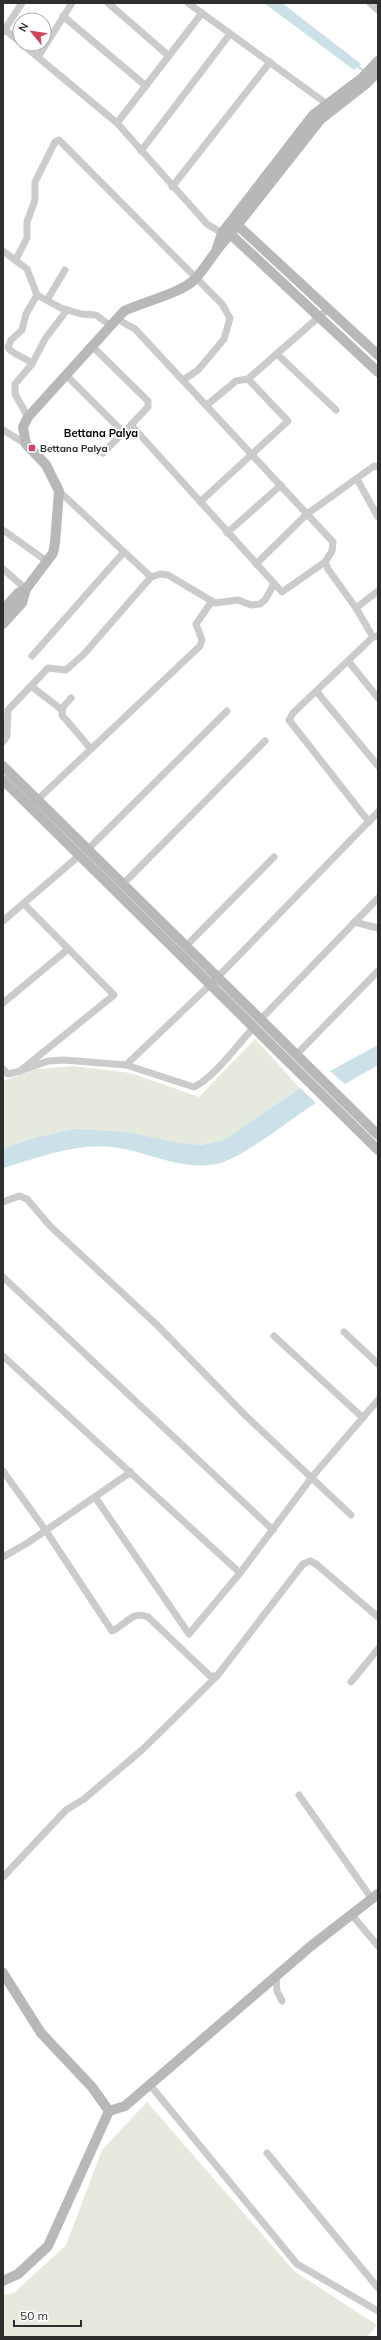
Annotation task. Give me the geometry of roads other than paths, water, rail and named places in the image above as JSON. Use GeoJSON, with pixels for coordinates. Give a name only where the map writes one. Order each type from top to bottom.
{"type":"FeatureCollection","features":[{"type":"Feature","properties":{"kind":"street"},"geometry":{"type":"LineString","coordinates":[[4,30],[22,3]]}},
{"type":"Feature","properties":{"kind":"street"},"geometry":{"type":"LineString","coordinates":[[38,57],[72,3]]}},
{"type":"Feature","properties":{"kind":"street"},"geometry":{"type":"LineString","coordinates":[[108,3],[169,56]]}},
{"type":"Feature","properties":{"kind":"street"},"geometry":{"type":"LineString","coordinates":[[188,3],[328,104]]}},
{"type":"Feature","properties":{"kind":"street"},"geometry":{"type":"LineString","coordinates":[[370,3],[378,10]]}},
{"type":"Feature","properties":{"kind":"street"},"geometry":{"type":"LineString","coordinates":[[117,123],[202,13]]}},
{"type":"Feature","properties":{"kind":"street"},"geometry":{"type":"LineString","coordinates":[[64,16],[146,86]]}},
{"type":"Feature","properties":{"kind":"street"},"geometry":{"type":"LineString","coordinates":[[141,151],[230,34]]}},
{"type":"Feature","properties":{"kind":"street"},"geometry":{"type":"LineString","coordinates":[[32,52],[117,123],[172,187],[207,224],[225,232],[378,372]]}},
{"type":"Feature","properties":{"kind":"street"},"geometry":{"type":"LineString","coordinates":[[172,187],[270,62]]}},
{"type":"Feature","properties":{"kind":"street"},"geometry":{"type":"LineString","coordinates":[[318,116],[365,81],[376,68]]}},
{"type":"Feature","properties":{"kind":"street"},"geometry":{"type":"LineString","coordinates":[[26,444],[23,427],[28,417],[92,346],[130,308],[177,290],[195,279],[216,249],[225,232],[235,222],[328,104],[365,81]]}},
{"type":"Feature","properties":{"kind":"street"},"geometry":{"type":"LineString","coordinates":[[16,259],[27,238],[27,222],[34,200],[35,182],[55,142],[59,140],[195,279],[222,304],[230,318],[224,339],[198,370],[183,380]]}},
{"type":"Feature","properties":{"kind":"street"},"geometry":{"type":"LineString","coordinates":[[235,222],[378,355]]}},
{"type":"Feature","properties":{"kind":"street"},"geometry":{"type":"LineString","coordinates":[[3,251],[16,259],[27,269],[37,294],[47,300],[67,310],[81,314],[96,315],[114,323],[135,329],[333,542],[332,551],[325,562],[282,592],[227,534],[131,425]]}},
{"type":"Feature","properties":{"kind":"street"},"geometry":{"type":"LineString","coordinates":[[47,300],[65,270]]}},
{"type":"Feature","properties":{"kind":"street"},"geometry":{"type":"LineString","coordinates":[[3,353],[11,340],[22,330],[26,314],[37,294]]}},
{"type":"Feature","properties":{"kind":"street"},"geometry":{"type":"LineString","coordinates":[[207,405],[236,381],[248,379],[328,309]]}},
{"type":"Feature","properties":{"kind":"street"},"geometry":{"type":"LineString","coordinates":[[28,417],[15,394],[15,384],[32,364],[44,341],[67,310]]}},
{"type":"Feature","properties":{"kind":"street"},"geometry":{"type":"LineString","coordinates":[[3,337],[11,340]]}},
{"type":"Feature","properties":{"kind":"street"},"geometry":{"type":"LineString","coordinates":[[92,346],[148,401],[148,407],[103,453]]}},
{"type":"Feature","properties":{"kind":"street"},"geometry":{"type":"LineString","coordinates":[[8,347],[10,352],[29,360],[32,364]]}},
{"type":"Feature","properties":{"kind":"street"},"geometry":{"type":"LineString","coordinates":[[276,354],[336,410]]}},
{"type":"Feature","properties":{"kind":"street"},"geometry":{"type":"LineString","coordinates":[[66,375],[124,432]]}},
{"type":"Feature","properties":{"kind":"street"},"geometry":{"type":"LineString","coordinates":[[200,502],[253,455],[288,421],[248,379]]}},
{"type":"Feature","properties":{"kind":"street"},"geometry":{"type":"LineString","coordinates":[[3,430],[26,444],[46,465],[58,491],[123,553],[151,577]]}},
{"type":"Feature","properties":{"kind":"street"},"geometry":{"type":"LineString","coordinates":[[256,564],[307,514],[374,466],[378,467]]}},
{"type":"Feature","properties":{"kind":"street"},"geometry":{"type":"LineString","coordinates":[[357,479],[378,517]]}},
{"type":"Feature","properties":{"kind":"street"},"geometry":{"type":"LineString","coordinates":[[227,534],[280,485]]}},
{"type":"Feature","properties":{"kind":"street"},"geometry":{"type":"LineString","coordinates":[[3,624],[22,603],[26,589],[48,562],[53,553],[58,491]]}},
{"type":"Feature","properties":{"kind":"street"},"geometry":{"type":"LineString","coordinates":[[3,530],[48,562]]}},
{"type":"Feature","properties":{"kind":"street"},"geometry":{"type":"LineString","coordinates":[[32,656],[123,553]]}},
{"type":"Feature","properties":{"kind":"street"},"geometry":{"type":"LineString","coordinates":[[325,562],[328,569],[376,636],[293,713],[290,722],[369,822]]}},
{"type":"Feature","properties":{"kind":"street"},"geometry":{"type":"LineString","coordinates":[[3,569],[26,589]]}},
{"type":"Feature","properties":{"kind":"street"},"geometry":{"type":"LineString","coordinates":[[3,742],[7,736],[8,710],[48,668],[66,670],[84,654],[151,577],[160,574],[168,575],[215,603],[240,600],[251,605],[260,604],[265,600],[274,584]]}},
{"type":"Feature","properties":{"kind":"street"},"geometry":{"type":"LineString","coordinates":[[3,610],[18,593],[26,589]]}},
{"type":"Feature","properties":{"kind":"street"},"geometry":{"type":"LineString","coordinates":[[356,608],[378,591]]}},
{"type":"Feature","properties":{"kind":"street"},"geometry":{"type":"LineString","coordinates":[[34,803],[200,646],[202,640],[196,624],[212,601]]}},
{"type":"Feature","properties":{"kind":"street"},"geometry":{"type":"LineString","coordinates":[[349,662],[378,698]]}},
{"type":"Feature","properties":{"kind":"street"},"geometry":{"type":"LineString","coordinates":[[31,686],[62,710],[65,719],[91,750]]}},
{"type":"Feature","properties":{"kind":"street"},"geometry":{"type":"LineString","coordinates":[[317,692],[378,766]]}},
{"type":"Feature","properties":{"kind":"street"},"geometry":{"type":"LineString","coordinates":[[62,710],[71,698]]}},
{"type":"Feature","properties":{"kind":"street"},"geometry":{"type":"LineString","coordinates":[[3,921],[83,853],[227,711]]}},
{"type":"Feature","properties":{"kind":"street"},"geometry":{"type":"LineString","coordinates":[[123,884],[265,741]]}},
{"type":"Feature","properties":{"kind":"street"},"geometry":{"type":"LineString","coordinates":[[3,766],[34,803],[83,853],[214,980],[261,1019],[378,1135]]}},
{"type":"Feature","properties":{"kind":"street"},"geometry":{"type":"LineString","coordinates":[[3,780],[34,803]]}},
{"type":"Feature","properties":{"kind":"street"},"geometry":{"type":"LineString","coordinates":[[126,1066],[214,980],[378,812]]}},
{"type":"Feature","properties":{"kind":"street"},"geometry":{"type":"LineString","coordinates":[[83,853],[123,884],[186,946],[254,1027],[378,1150]]}},
{"type":"Feature","properties":{"kind":"street"},"geometry":{"type":"LineString","coordinates":[[186,946],[274,857]]}},
{"type":"Feature","properties":{"kind":"street"},"geometry":{"type":"LineString","coordinates":[[261,1019],[378,898]]}},
{"type":"Feature","properties":{"kind":"street"},"geometry":{"type":"LineString","coordinates":[[20,1071],[114,996],[67,950],[24,904]]}},
{"type":"Feature","properties":{"kind":"street"},"geometry":{"type":"LineString","coordinates":[[354,922],[378,928]]}},
{"type":"Feature","properties":{"kind":"street"},"geometry":{"type":"LineString","coordinates":[[3,1003],[67,950]]}},
{"type":"Feature","properties":{"kind":"street"},"geometry":{"type":"LineString","coordinates":[[296,1054],[378,971]]}},
{"type":"Feature","properties":{"kind":"street"},"geometry":{"type":"LineString","coordinates":[[3,1069],[8,1074],[48,1061],[64,1060],[126,1066],[194,1087],[200,1084],[215,1070],[254,1027]]}},
{"type":"Feature","properties":{"kind":"street"},"geometry":{"type":"LineString","coordinates":[[3,1202],[19,1196],[28,1198],[50,1226],[157,1325],[246,1416],[351,1515]]}},
{"type":"Feature","properties":{"kind":"street"},"geometry":{"type":"LineString","coordinates":[[3,1277],[273,1530]]}},
{"type":"Feature","properties":{"kind":"street"},"geometry":{"type":"LineString","coordinates":[[344,1332],[378,1364]]}},
{"type":"Feature","properties":{"kind":"street"},"geometry":{"type":"LineString","coordinates":[[274,1336],[363,1418]]}},
{"type":"Feature","properties":{"kind":"street"},"geometry":{"type":"LineString","coordinates":[[3,1356],[240,1573]]}},
{"type":"Feature","properties":{"kind":"street"},"geometry":{"type":"LineString","coordinates":[[95,1497],[189,1634],[240,1573],[312,1477],[378,1400]]}},
{"type":"Feature","properties":{"kind":"street"},"geometry":{"type":"LineString","coordinates":[[3,1557],[46,1530],[131,1472]]}},
{"type":"Feature","properties":{"kind":"street"},"geometry":{"type":"LineString","coordinates":[[4,1474],[46,1530],[112,1631],[131,1616],[142,1614],[148,1617],[210,1676],[217,1676]]}},
{"type":"Feature","properties":{"kind":"street"},"geometry":{"type":"LineString","coordinates":[[3,1877],[66,1810],[90,1794],[136,1755],[217,1676],[303,1564],[310,1561],[378,1617]]}},
{"type":"Feature","properties":{"kind":"street"},"geometry":{"type":"LineString","coordinates":[[351,1682],[378,1649]]}},
{"type":"Feature","properties":{"kind":"street"},"geometry":{"type":"LineString","coordinates":[[3,2281],[18,2274],[48,2246],[109,2112],[125,2106],[276,1976],[375,1896],[299,1795]]}},
{"type":"Feature","properties":{"kind":"street"},"geometry":{"type":"LineString","coordinates":[[352,1915],[378,1946]]}},
{"type":"Feature","properties":{"kind":"street"},"geometry":{"type":"LineString","coordinates":[[3,1973],[41,2032],[92,2087],[109,2112]]}},
{"type":"Feature","properties":{"kind":"street"},"geometry":{"type":"LineString","coordinates":[[276,1976],[277,1991],[282,2001]]}},
{"type":"Feature","properties":{"kind":"street"},"geometry":{"type":"LineString","coordinates":[[150,2085],[296,2264],[378,2311]]}},
{"type":"Feature","properties":{"kind":"street"},"geometry":{"type":"LineString","coordinates":[[267,2153],[378,2288]]}},
{"type":"Feature","properties":{"kind":"waterway"},"geometry":{"type":"LineString","coordinates":[[356,65],[365,72]]}},
{"type":"Feature","properties":{"kind":"place","name":"Bettana Palya"},"geometry":{"type":"Point","coordinates":[32,448]}},
{"type":"Feature","properties":{"kind":"district","name":"Bettana Palya"},"geometry":{"type":"Point","coordinates":[101,433]}}]}
